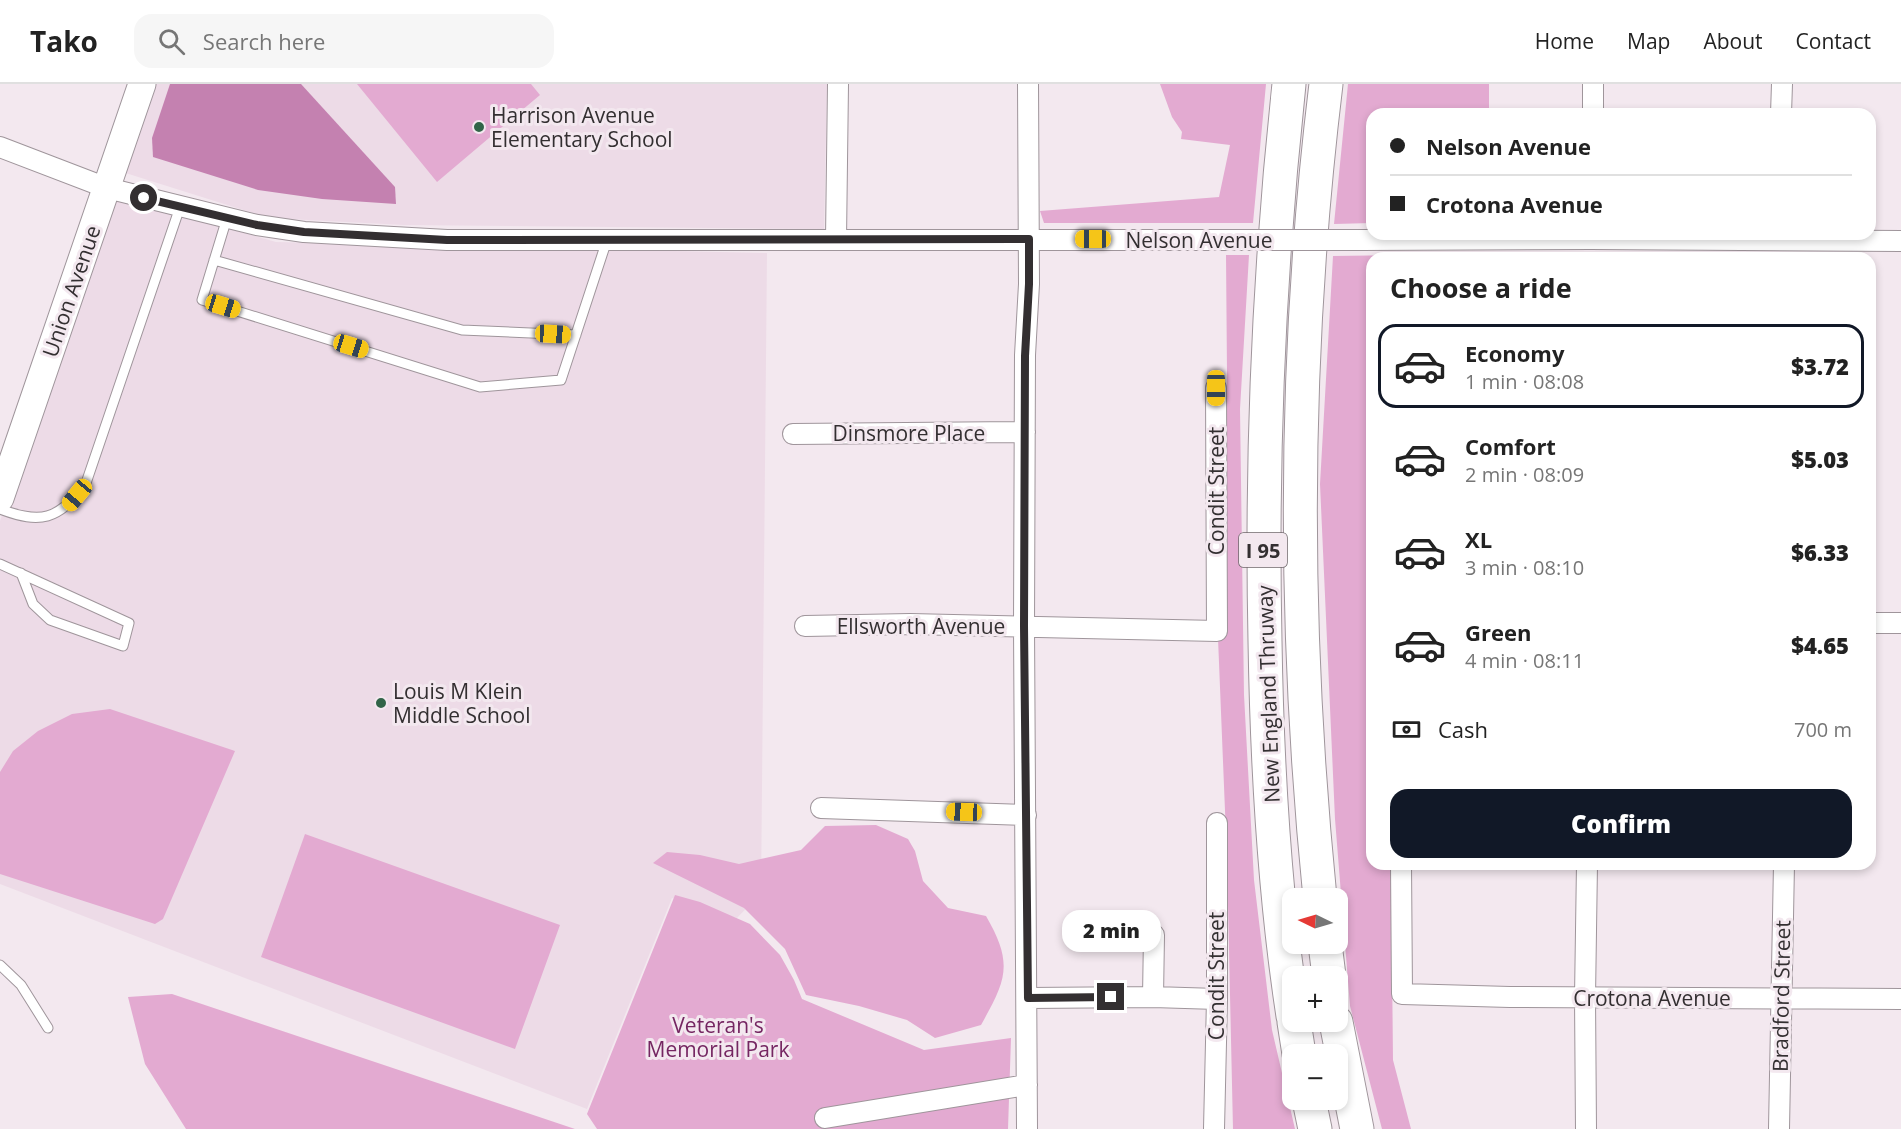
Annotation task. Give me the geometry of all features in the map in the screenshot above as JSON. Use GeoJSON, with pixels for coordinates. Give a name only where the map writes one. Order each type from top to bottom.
{"type":"FeatureCollection","features":[{"type":"Feature","properties":{"kind":"highway","name":"New England Thruway"},"geometry":{"type":"LineString","coordinates":[[1287,966],[1271,798],[1266,689],[1263,509],[1268,329],[1276,211],[1289,84]]}},
{"type":"Feature","properties":{"kind":"highway","name":"New England Thruway"},"geometry":{"type":"LineString","coordinates":[[1319,888],[1305,696],[1301,475],[1309,275],[1326,84]]}},
{"type":"Feature","properties":{"kind":"highway"},"geometry":{"type":"LineString","coordinates":[[1338,1032],[1358,1129]]}},
{"type":"Feature","properties":{"kind":"highway"},"geometry":{"type":"LineString","coordinates":[[1310,1110],[1315,1129]]}},
{"type":"Feature","properties":{"kind":"street","name":"Union Avenue"},"geometry":{"type":"LineString","coordinates":[[0,498],[4,470],[107,188],[142,84]]}},
{"type":"Feature","properties":{"kind":"street"},"geometry":{"type":"LineString","coordinates":[[836,239],[838,84]]}},
{"type":"Feature","properties":{"kind":"street"},"geometry":{"type":"LineString","coordinates":[[1027,1129],[1024,626],[1029,239],[1028,84]]}},
{"type":"Feature","properties":{"kind":"street"},"geometry":{"type":"LineString","coordinates":[[1593,84],[1593,108]]}},
{"type":"Feature","properties":{"kind":"street"},"geometry":{"type":"LineString","coordinates":[[1781,108],[1782,84]]}},
{"type":"Feature","properties":{"kind":"street","name":"Nelson Avenue"},"geometry":{"type":"LineString","coordinates":[[0,147],[107,188],[257,225],[304,232],[436,240],[1360,240],[1591,244],[1781,244],[1901,241]]}},
{"type":"Feature","properties":{"kind":"street","name":"Condit Street"},"geometry":{"type":"LineString","coordinates":[[1216,388],[1217,631]]}},
{"type":"Feature","properties":{"kind":"street","name":"Dinsmore Place"},"geometry":{"type":"LineString","coordinates":[[793,434],[1025,432]]}},
{"type":"Feature","properties":{"kind":"street"},"geometry":{"type":"LineString","coordinates":[[1876,623],[1901,623]]}},
{"type":"Feature","properties":{"kind":"street","name":"Ellsworth Avenue"},"geometry":{"type":"LineString","coordinates":[[805,626],[910,624],[1217,631]]}},
{"type":"Feature","properties":{"kind":"street"},"geometry":{"type":"LineString","coordinates":[[821,808],[1026,814]]}},
{"type":"Feature","properties":{"kind":"street","name":"Condit Street"},"geometry":{"type":"LineString","coordinates":[[1214,1129],[1217,823]]}},
{"type":"Feature","properties":{"kind":"street","name":"Crotona Avenue"},"geometry":{"type":"LineString","coordinates":[[1401,870],[1402,994],[1901,999]]}},
{"type":"Feature","properties":{"kind":"street"},"geometry":{"type":"LineString","coordinates":[[1586,1129],[1587,870]]}},
{"type":"Feature","properties":{"kind":"street","name":"Bradford Street"},"geometry":{"type":"LineString","coordinates":[[1779,1129],[1784,870]]}},
{"type":"Feature","properties":{"kind":"street"},"geometry":{"type":"LineString","coordinates":[[1153,997],[1154,935]]}},
{"type":"Feature","properties":{"kind":"street"},"geometry":{"type":"LineString","coordinates":[[1028,998],[1217,999]]}},
{"type":"Feature","properties":{"kind":"street"},"geometry":{"type":"LineString","coordinates":[[825,1118],[1027,1085]]}},
{"type":"Feature","properties":{"kind":"lane"},"geometry":{"type":"LineString","coordinates":[[0,509],[21,517],[45,518],[69,505],[85,486],[180,207]]}},
{"type":"Feature","properties":{"kind":"lane"},"geometry":{"type":"LineString","coordinates":[[227,218],[202,300],[480,387],[561,380],[608,240]]}},
{"type":"Feature","properties":{"kind":"lane"},"geometry":{"type":"LineString","coordinates":[[214,260],[462,330],[576,335]]}},
{"type":"Feature","properties":{"kind":"lane"},"geometry":{"type":"LineString","coordinates":[[0,564],[21,573],[129,623],[123,646],[50,620],[33,604],[21,573]]}},
{"type":"Feature","properties":{"kind":"lane"},"geometry":{"type":"LineString","coordinates":[[0,965],[21,985],[48,1028]]}},
{"type":"Feature","properties":{"kind":"shaded area","name":"Harrison Avenue Elementary School"},"geometry":{"type":"Polygon","coordinates":[[[146,84],[827,84],[824,229],[404,225],[269,218],[116,170],[146,84]]]}},
{"type":"Feature","properties":{"kind":"shaded area"},"geometry":{"type":"Polygon","coordinates":[[[170,84],[301,84],[395,187],[396,204],[322,199],[258,190],[153,157],[152,138],[170,84]]]}},
{"type":"Feature","properties":{"kind":"shaded area","name":"Louis M Klein Middle School"},"geometry":{"type":"Polygon","coordinates":[[[113,196],[276,242],[767,253],[761,893],[737,918],[672,898],[587,1109],[0,884],[0,521],[113,196]]]}},
{"type":"Feature","properties":{"kind":"green space"},"geometry":{"type":"Polygon","coordinates":[[[357,84],[531,84],[540,95],[437,182],[357,84]]]}},
{"type":"Feature","properties":{"kind":"green space"},"geometry":{"type":"Polygon","coordinates":[[[1160,84],[1266,84],[1253,223],[1044,223],[1040,211],[1219,197],[1230,145],[1181,139],[1182,132],[1172,117],[1160,84]]]}},
{"type":"Feature","properties":{"kind":"green space"},"geometry":{"type":"Polygon","coordinates":[[[1348,84],[1489,84],[1489,108],[1366,108],[1366,223],[1334,224],[1348,84]]]}},
{"type":"Feature","properties":{"kind":"green space"},"geometry":{"type":"Polygon","coordinates":[[[1226,255],[1249,255],[1240,409],[1244,695],[1254,880],[1272,1030],[1282,1073],[1282,1110],[1291,1110],[1295,1129],[1233,1129],[1227,860],[1218,638],[1223,628],[1227,373],[1226,255]]]}},
{"type":"Feature","properties":{"kind":"green space"},"geometry":{"type":"Polygon","coordinates":[[[1333,256],[1366,256],[1366,870],[1391,870],[1393,1060],[1411,1129],[1382,1129],[1350,1006],[1346,954],[1348,954],[1348,888],[1341,888],[1335,819],[1320,484],[1333,256]]]}},
{"type":"Feature","properties":{"kind":"green space"},"geometry":{"type":"Polygon","coordinates":[[[110,709],[235,751],[163,919],[155,924],[0,874],[0,772],[13,751],[38,731],[72,714],[110,709]]]}},
{"type":"Feature","properties":{"kind":"green space"},"geometry":{"type":"Polygon","coordinates":[[[876,825],[908,839],[915,851],[923,881],[948,908],[986,916],[995,933],[1001,947],[1003,972],[996,996],[981,1025],[935,1038],[907,1020],[859,1006],[806,995],[785,949],[744,908],[653,863],[667,852],[700,855],[739,864],[801,850],[825,826],[876,825]]]}},
{"type":"Feature","properties":{"kind":"green space"},"geometry":{"type":"Polygon","coordinates":[[[305,834],[560,925],[515,1049],[261,957],[305,834]]]}},
{"type":"Feature","properties":{"kind":"green space","name":"Veteran's Memorial Park"},"geometry":{"type":"Polygon","coordinates":[[[675,895],[700,902],[750,924],[780,955],[802,999],[924,1050],[1011,1038],[1008,1129],[597,1129],[587,1114],[675,895]]]}},
{"type":"Feature","properties":{"kind":"green space"},"geometry":{"type":"Polygon","coordinates":[[[172,994],[575,1129],[186,1129],[145,1064],[128,997],[172,994]]]}},
{"type":"Feature","properties":{"kind":"place","name":"Harrison Avenue Elementary School"},"geometry":{"type":"Point","coordinates":[479,127]}},
{"type":"Feature","properties":{"kind":"place","name":"Louis M Klein Middle School"},"geometry":{"type":"Point","coordinates":[381,703]}},
{"type":"Feature","properties":{"kind":"route"},"geometry":{"type":"LineString","coordinates":[[144,198],[257,225],[304,232],[447,240],[1029,239],[1025,356],[1024,626],[1028,998],[1111,997]]}}]}
